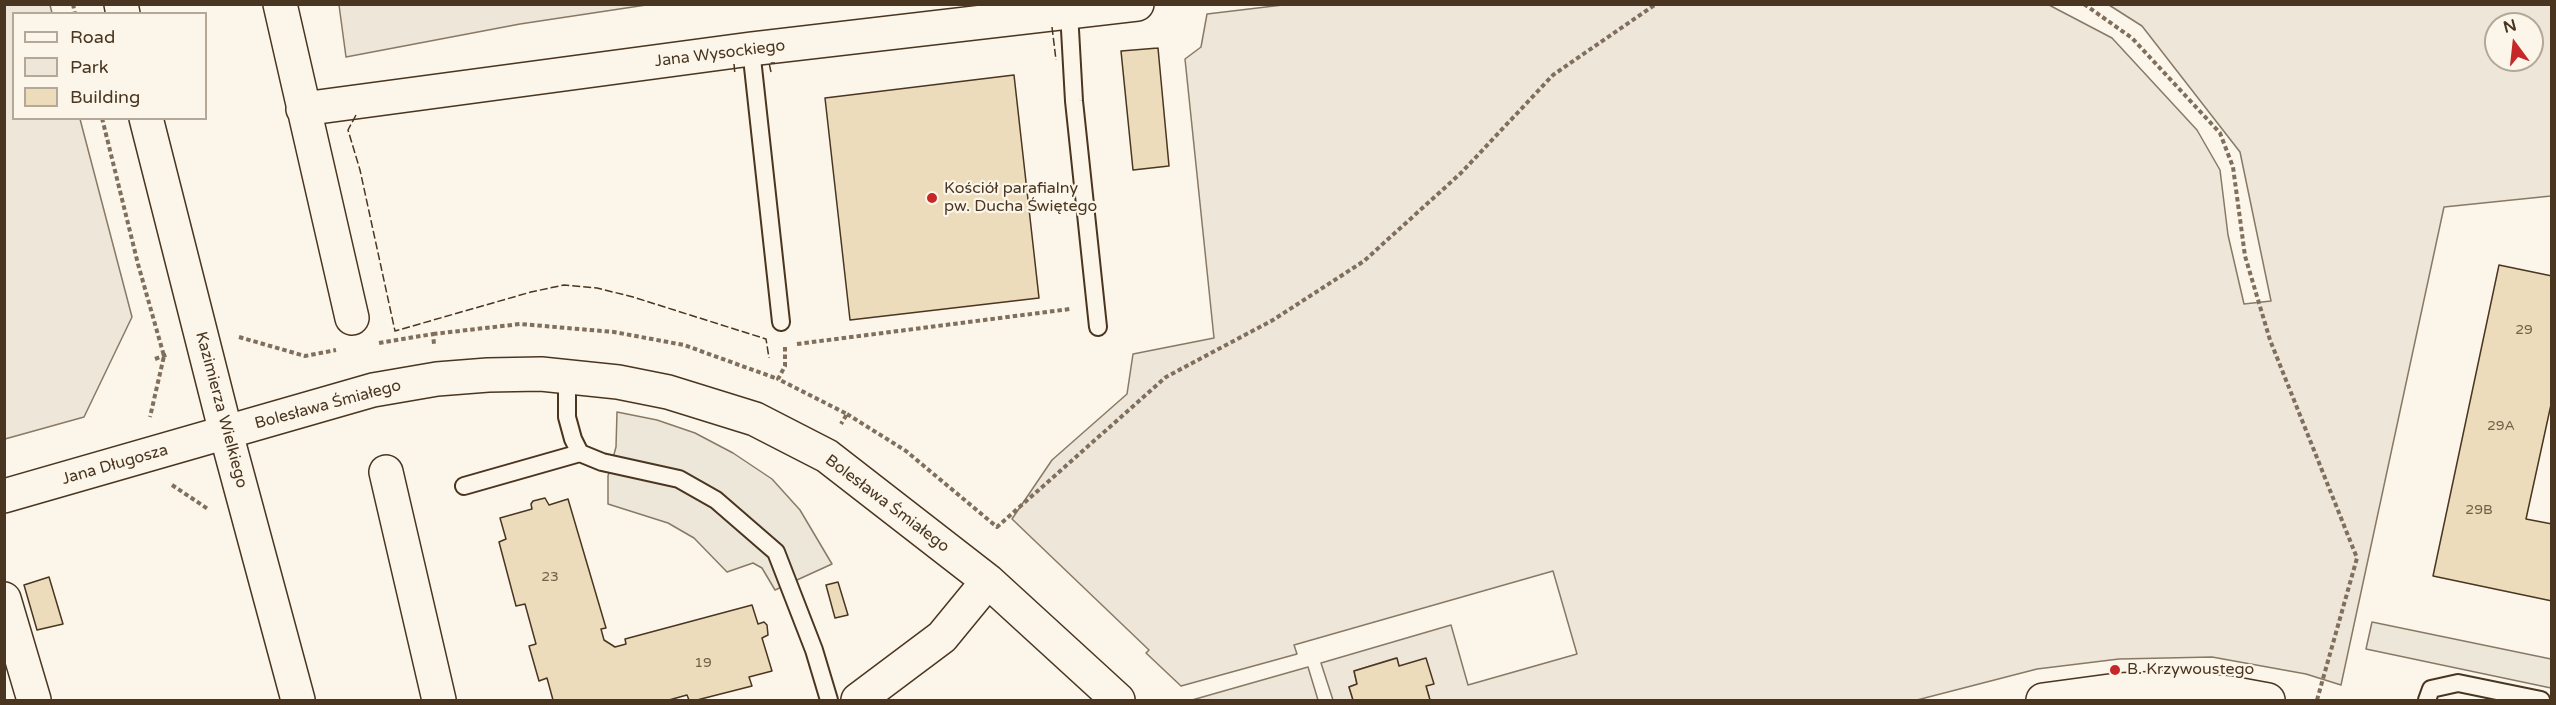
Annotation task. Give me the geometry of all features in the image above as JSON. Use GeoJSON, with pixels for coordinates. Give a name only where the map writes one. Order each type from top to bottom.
{"type":"FeatureCollection","features":[{"type":"Feature","properties":{"kind":"street"},"geometry":{"type":"LineString","coordinates":[[280,4],[356,337]]}},
{"type":"Feature","properties":{"kind":"street","name":"Jana Wysockiego"},"geometry":{"type":"LineString","coordinates":[[303,109],[751,49],[1137,4]]}},
{"type":"Feature","properties":{"kind":"street","name":"Kazimierza Wielkiego"},"geometry":{"type":"LineString","coordinates":[[147,120],[226,433],[298,700]]}},
{"type":"Feature","properties":{"kind":"street","name":"Bolesława Śmiałego"},"geometry":{"type":"LineString","coordinates":[[226,433],[373,390],[437,379],[510,375],[567,377],[618,382],[668,392],[755,419],[827,456],[988,581],[1118,700]]}},
{"type":"Feature","properties":{"kind":"street","name":"Jana Długosza"},"geometry":{"type":"LineString","coordinates":[[4,496],[226,433]]}},
{"type":"Feature","properties":{"kind":"street"},"geometry":{"type":"LineString","coordinates":[[386,472],[439,700]]}},
{"type":"Feature","properties":{"kind":"street"},"geometry":{"type":"LineString","coordinates":[[858,700],[942,637],[988,581]]}},
{"type":"Feature","properties":{"kind":"street"},"geometry":{"type":"LineString","coordinates":[[4,599],[34,700]]}},
{"type":"Feature","properties":{"kind":"street"},"geometry":{"type":"LineString","coordinates":[[2043,700],[2117,690],[2169,688],[2230,693],[2268,700]]}},
{"type":"Feature","properties":{"kind":"lane"},"geometry":{"type":"LineString","coordinates":[[1069,12],[1074,101],[1098,327]]}},
{"type":"Feature","properties":{"kind":"lane"},"geometry":{"type":"LineString","coordinates":[[751,49],[781,322]]}},
{"type":"Feature","properties":{"kind":"lane"},"geometry":{"type":"LineString","coordinates":[[567,377],[567,417],[580,453]]}},
{"type":"Feature","properties":{"kind":"lane"},"geometry":{"type":"LineString","coordinates":[[464,486],[580,453],[602,462],[679,479],[716,500],[776,552],[814,650],[829,700]]}},
{"type":"Feature","properties":{"kind":"lane"},"geometry":{"type":"LineString","coordinates":[[2427,700],[2431,690],[2458,683],[2541,700]]}},
{"type":"Feature","properties":{"kind":"path"},"geometry":{"type":"LineString","coordinates":[[847,414],[906,451],[997,528],[1166,377],[1272,320],[1364,261],[1461,173],[1553,75],[1656,4]]}},
{"type":"Feature","properties":{"kind":"path"},"geometry":{"type":"LineString","coordinates":[[2084,4],[2132,38],[2220,133],[2233,167],[2245,256],[2270,340],[2357,558],[2317,700]]}},
{"type":"Feature","properties":{"kind":"path"},"geometry":{"type":"LineString","coordinates":[[102,120],[138,264],[164,356],[150,419]]}},
{"type":"Feature","properties":{"kind":"path"},"geometry":{"type":"LineString","coordinates":[[155,359],[203,341],[232,335],[305,356],[356,337],[433,334],[520,324],[614,332],[684,345],[779,378],[784,366],[785,346],[1095,306]]}},
{"type":"Feature","properties":{"kind":"path"},"geometry":{"type":"LineString","coordinates":[[433,334],[437,379]]}},
{"type":"Feature","properties":{"kind":"path"},"geometry":{"type":"LineString","coordinates":[[163,480],[210,510]]}},
{"type":"Feature","properties":{"kind":"green space"},"geometry":{"type":"Polygon","coordinates":[[[5,4],[50,5],[52,12],[12,12],[12,120],[80,120],[132,317],[84,417],[5,439],[5,4]]]}},
{"type":"Feature","properties":{"kind":"green space"},"geometry":{"type":"Polygon","coordinates":[[[339,4],[646,5],[520,24],[346,57],[339,4]]]}},
{"type":"Feature","properties":{"kind":"green space"},"geometry":{"type":"Polygon","coordinates":[[[1291,4],[2049,5],[2112,38],[2197,130],[2220,170],[2228,235],[2244,304],[2271,301],[2240,152],[2142,26],[2109,5],[2551,5],[2551,196],[2444,207],[2341,685],[2306,674],[2212,657],[2119,659],[2037,669],[1917,700],[1430,700],[1426,686],[1399,666],[1396,658],[1354,671],[1357,684],[1349,687],[1353,700],[1333,700],[1321,663],[1451,625],[1468,685],[1577,654],[1553,571],[1294,645],[1297,654],[1181,686],[1146,653],[1149,650],[1012,519],[1052,460],[1127,394],[1133,354],[1214,338],[1185,59],[1201,47],[1207,14],[1291,4]]]}},
{"type":"Feature","properties":{"kind":"green space"},"geometry":{"type":"Polygon","coordinates":[[[1308,667],[1318,700],[1192,700],[1308,667]]]}},
{"type":"Feature","properties":{"kind":"shaded area"},"geometry":{"type":"Polygon","coordinates":[[[617,412],[657,420],[695,433],[733,453],[772,479],[800,510],[832,564],[775,590],[762,568],[753,563],[727,572],[694,538],[668,523],[608,504],[608,476],[616,447],[617,412]]]}},
{"type":"Feature","properties":{"kind":"shaded area"},"geometry":{"type":"Polygon","coordinates":[[[2372,622],[2551,659],[2551,688],[2366,649],[2372,622]]]}},
{"type":"Feature","properties":{"kind":"building"},"geometry":{"type":"Polygon","coordinates":[[[1158,48],[1169,166],[1133,170],[1121,51],[1158,48]]]}},
{"type":"Feature","properties":{"kind":"building","name":"Kościół parafialny pw. Ducha Świętego"},"geometry":{"type":"Polygon","coordinates":[[[1014,75],[1039,298],[850,320],[825,98],[1014,75]]]}},
{"type":"Feature","properties":{"kind":"building"},"geometry":{"type":"Polygon","coordinates":[[[2499,265],[2552,276],[2552,400],[2526,519],[2552,524],[2552,601],[2433,576],[2499,265]]]}},
{"type":"Feature","properties":{"kind":"building"},"geometry":{"type":"Polygon","coordinates":[[[545,498],[549,505],[568,499],[606,628],[601,629],[604,640],[615,647],[626,644],[625,639],[752,605],[758,624],[764,622],[767,625],[768,635],[762,638],[772,671],[749,677],[752,686],[697,700],[689,700],[687,695],[669,700],[553,700],[547,678],[539,681],[529,646],[536,644],[525,604],[516,606],[499,542],[506,539],[500,518],[532,509],[533,501],[545,498]]]}},
{"type":"Feature","properties":{"kind":"building"},"geometry":{"type":"Polygon","coordinates":[[[49,577],[63,624],[37,630],[24,585],[49,577]]]}},
{"type":"Feature","properties":{"kind":"building"},"geometry":{"type":"Polygon","coordinates":[[[838,582],[848,615],[835,618],[826,585],[838,582]]]}},
{"type":"Feature","properties":{"kind":"building"},"geometry":{"type":"Polygon","coordinates":[[[1397,658],[1399,666],[1426,658],[1434,684],[1426,686],[1430,700],[1353,700],[1349,687],[1357,684],[1354,671],[1397,658]]]}},
{"type":"Feature","properties":{"kind":"fence"},"geometry":{"type":"LineString","coordinates":[[1052,27],[1056,60]]}},
{"type":"Feature","properties":{"kind":"fence"},"geometry":{"type":"LineString","coordinates":[[771,72],[769,63],[775,63]]}},
{"type":"Feature","properties":{"kind":"fence"},"geometry":{"type":"LineString","coordinates":[[734,64],[735,75]]}},
{"type":"Feature","properties":{"kind":"fence"},"geometry":{"type":"LineString","coordinates":[[356,115],[348,130],[360,170],[395,331],[531,292],[564,285],[597,288],[633,297],[766,339],[769,358]]}},
{"type":"Feature","properties":{"kind":"place","name":"Kościół parafialny pw. Ducha Świętego"},"geometry":{"type":"Point","coordinates":[932,198]}},
{"type":"Feature","properties":{"kind":"place","name":"B. Krzywoustego"},"geometry":{"type":"Point","coordinates":[2115,670]}}]}
